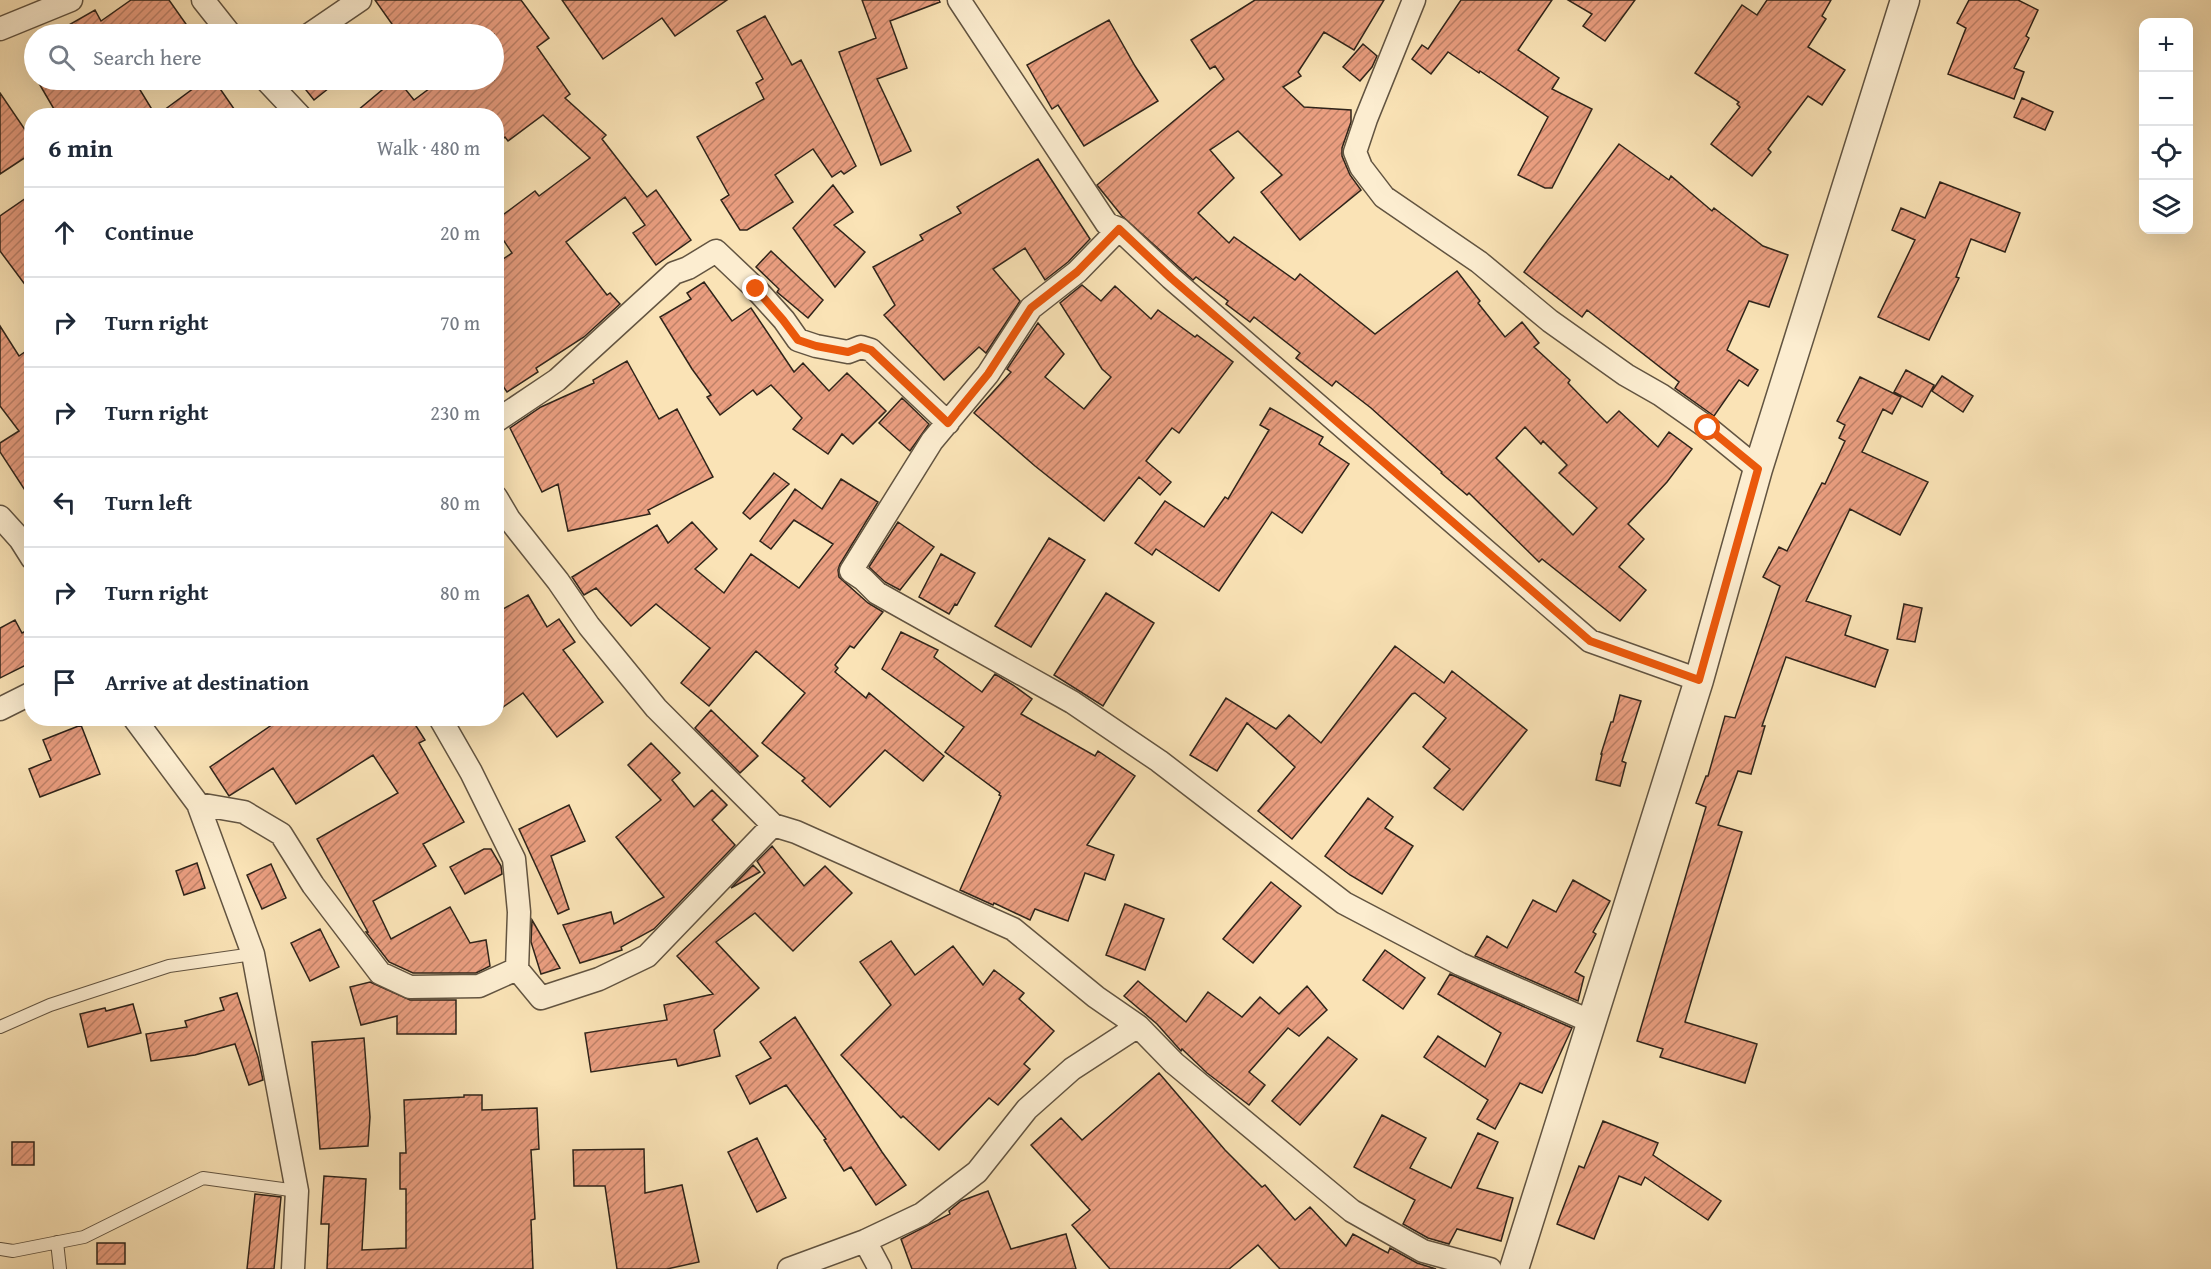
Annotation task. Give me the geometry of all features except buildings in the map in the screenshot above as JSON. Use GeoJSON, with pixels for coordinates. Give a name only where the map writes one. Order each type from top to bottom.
{"type":"FeatureCollection","features":[{"type":"Feature","properties":{"kind":"street"},"geometry":{"type":"LineString","coordinates":[[0,29],[71,0]]}},
{"type":"Feature","properties":{"kind":"street"},"geometry":{"type":"LineString","coordinates":[[203,0],[222,24]]}},
{"type":"Feature","properties":{"kind":"street"},"geometry":{"type":"LineString","coordinates":[[325,24],[360,0]]}},
{"type":"Feature","properties":{"kind":"street"},"geometry":{"type":"LineString","coordinates":[[959,0],[960,5],[1107,224],[1119,229],[1171,278],[1590,641],[1699,680]]}},
{"type":"Feature","properties":{"kind":"street"},"geometry":{"type":"LineString","coordinates":[[1414,0],[1365,119],[1355,152],[1361,167],[1384,197],[1479,262],[1550,321],[1708,428],[1758,469]]}},
{"type":"Feature","properties":{"kind":"street"},"geometry":{"type":"LineString","coordinates":[[1514,1269],[1699,680],[1758,469],[1905,0]]}},
{"type":"Feature","properties":{"kind":"street"},"geometry":{"type":"LineString","coordinates":[[275,90],[292,108]]}},
{"type":"Feature","properties":{"kind":"street"},"geometry":{"type":"LineString","coordinates":[[1119,229],[1077,272],[1031,308],[988,374],[932,441],[851,571],[877,593],[1072,702],[1159,761],[1344,903],[1460,964],[1592,1022]]}},
{"type":"Feature","properties":{"kind":"street"},"geometry":{"type":"LineString","coordinates":[[504,416],[557,380],[674,273],[688,268],[716,251],[777,312],[798,340],[848,352],[861,347],[871,350],[948,423]]}},
{"type":"Feature","properties":{"kind":"street"},"geometry":{"type":"LineString","coordinates":[[504,511],[589,626],[656,708],[773,825],[796,832],[1013,929],[1096,997],[1138,1026],[1174,1063],[1352,1211],[1423,1251],[1490,1269]]}},
{"type":"Feature","properties":{"kind":"street"},"geometry":{"type":"LineString","coordinates":[[0,517],[24,545]]}},
{"type":"Feature","properties":{"kind":"street"},"geometry":{"type":"LineString","coordinates":[[0,709],[24,697]]}},
{"type":"Feature","properties":{"kind":"street"},"geometry":{"type":"LineString","coordinates":[[140,726],[198,804],[253,954],[297,1191],[293,1269]]}},
{"type":"Feature","properties":{"kind":"street"},"geometry":{"type":"LineString","coordinates":[[445,726],[471,772],[513,859],[519,912],[517,969],[541,998],[599,979],[647,956],[773,825]]}},
{"type":"Feature","properties":{"kind":"street"},"geometry":{"type":"LineString","coordinates":[[198,804],[243,812],[281,834],[314,885],[380,973],[410,987],[479,986],[517,969]]}},
{"type":"Feature","properties":{"kind":"street"},"geometry":{"type":"LineString","coordinates":[[789,1269],[865,1241],[922,1214],[977,1172],[1027,1109],[1072,1070],[1138,1026]]}},
{"type":"Feature","properties":{"kind":"street"},"geometry":{"type":"LineString","coordinates":[[865,1241],[880,1269]]}},
{"type":"Feature","properties":{"kind":"lane"},"geometry":{"type":"LineString","coordinates":[[0,1027],[50,1005],[169,966],[253,954]]}},
{"type":"Feature","properties":{"kind":"lane"},"geometry":{"type":"LineString","coordinates":[[0,1249],[13,1251],[84,1237],[203,1178],[297,1191]]}},
{"type":"Feature","properties":{"kind":"lane"},"geometry":{"type":"LineString","coordinates":[[57,1242],[60,1269]]}},
{"type":"Feature","properties":{"kind":"route"},"geometry":{"type":"LineString","coordinates":[[756,289],[798,340],[848,352],[861,347],[871,350],[948,423],[988,374],[1031,308],[1077,272],[1119,229],[1171,278],[1590,641],[1699,680],[1758,469],[1708,428]]}}]}
